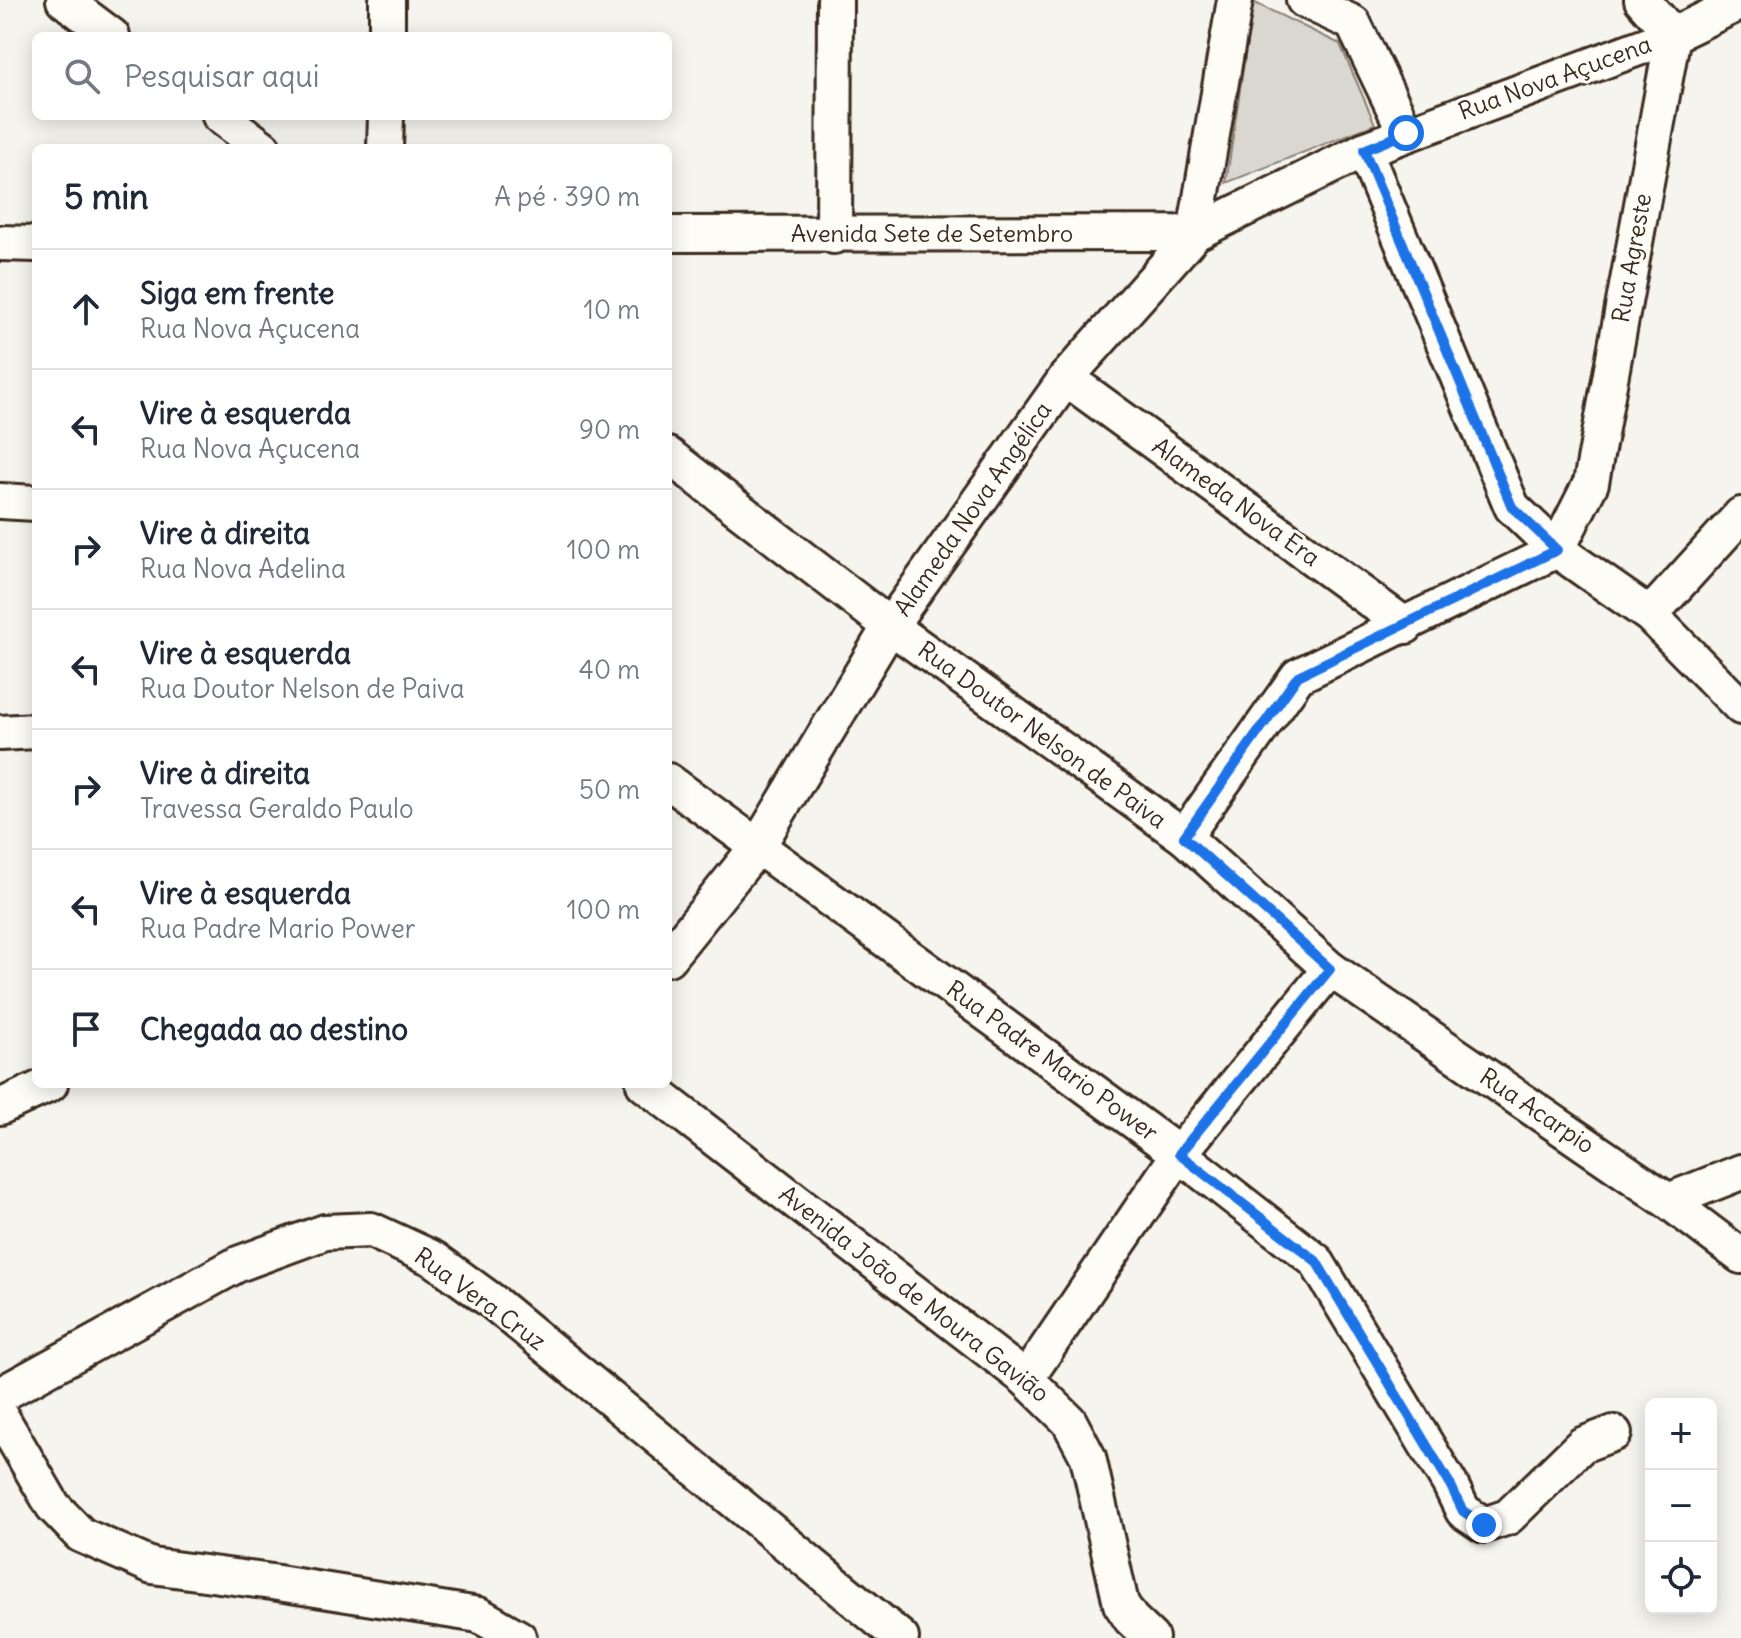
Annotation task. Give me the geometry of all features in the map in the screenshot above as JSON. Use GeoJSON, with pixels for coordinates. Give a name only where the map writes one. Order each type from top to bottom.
{"type":"FeatureCollection","features":[{"type":"Feature","properties":{"kind":"street"},"geometry":{"type":"LineString","coordinates":[[64,0],[107,32]]}},
{"type":"Feature","properties":{"kind":"street"},"geometry":{"type":"LineString","coordinates":[[387,0],[387,32]]}},
{"type":"Feature","properties":{"kind":"street"},"geometry":{"type":"LineString","coordinates":[[834,236],[835,0]]}},
{"type":"Feature","properties":{"kind":"street"},"geometry":{"type":"LineString","coordinates":[[1195,233],[1235,0]]}},
{"type":"Feature","properties":{"kind":"street"},"geometry":{"type":"LineString","coordinates":[[1304,0],[1353,23],[1406,133]]}},
{"type":"Feature","properties":{"kind":"street"},"geometry":{"type":"LineString","coordinates":[[1643,1],[1673,35],[1741,2]]}},
{"type":"Feature","properties":{"kind":"street","name":"Rua Nova Açucena"},"geometry":{"type":"LineString","coordinates":[[1364,150],[1673,35]]}},
{"type":"Feature","properties":{"kind":"street","name":"Rua Agreste"},"geometry":{"type":"LineString","coordinates":[[1557,550],[1591,483],[1673,35]]}},
{"type":"Feature","properties":{"kind":"street"},"geometry":{"type":"LineString","coordinates":[[225,120],[258,144]]}},
{"type":"Feature","properties":{"kind":"street"},"geometry":{"type":"LineString","coordinates":[[385,144],[386,120]]}},
{"type":"Feature","properties":{"kind":"street"},"geometry":{"type":"LineString","coordinates":[[1364,150],[1512,507],[1557,550],[1650,615],[1741,707]]}},
{"type":"Feature","properties":{"kind":"street","name":"Alameda Nova Angélica"},"geometry":{"type":"LineString","coordinates":[[672,953],[758,846],[890,626],[1066,378],[1195,233],[1364,150]]}},
{"type":"Feature","properties":{"kind":"street","name":"Avenida Sete de Setembro"},"geometry":{"type":"LineString","coordinates":[[672,234],[1195,233]]}},
{"type":"Feature","properties":{"kind":"street"},"geometry":{"type":"LineString","coordinates":[[0,243],[32,244]]}},
{"type":"Feature","properties":{"kind":"street","name":"Alameda Nova Era"},"geometry":{"type":"LineString","coordinates":[[1066,378],[1406,626]]}},
{"type":"Feature","properties":{"kind":"street","name":"Rua Doutor Nelson de Paiva"},"geometry":{"type":"LineString","coordinates":[[672,458],[890,626],[1184,837],[1330,969]]}},
{"type":"Feature","properties":{"kind":"street"},"geometry":{"type":"LineString","coordinates":[[0,501],[32,503]]}},
{"type":"Feature","properties":{"kind":"street"},"geometry":{"type":"LineString","coordinates":[[1650,615],[1741,515]]}},
{"type":"Feature","properties":{"kind":"street"},"geometry":{"type":"LineString","coordinates":[[1184,837],[1298,676],[1557,550]]}},
{"type":"Feature","properties":{"kind":"street"},"geometry":{"type":"LineString","coordinates":[[0,733],[32,731]]}},
{"type":"Feature","properties":{"kind":"street","name":"Rua Padre Mario Power"},"geometry":{"type":"LineString","coordinates":[[672,784],[1179,1154],[1316,1261],[1450,1484],[1463,1511],[1484,1525],[1508,1517],[1582,1445],[1614,1433]]}},
{"type":"Feature","properties":{"kind":"street"},"geometry":{"type":"LineString","coordinates":[[1026,1379],[1179,1154],[1330,969]]}},
{"type":"Feature","properties":{"kind":"street","name":"Rua Acarpio"},"geometry":{"type":"LineString","coordinates":[[1330,969],[1668,1201],[1741,1256]]}},
{"type":"Feature","properties":{"kind":"street"},"geometry":{"type":"LineString","coordinates":[[0,1107],[41,1088]]}},
{"type":"Feature","properties":{"kind":"street","name":"Avenida João de Moura Gavião"},"geometry":{"type":"LineString","coordinates":[[649,1088],[1026,1379],[1069,1421],[1088,1457],[1121,1604],[1131,1619],[1151,1638]]}},
{"type":"Feature","properties":{"kind":"street"},"geometry":{"type":"LineString","coordinates":[[1668,1201],[1741,1172]]}},
{"type":"Feature","properties":{"kind":"street","name":"Rua Vera Cruz"},"geometry":{"type":"LineString","coordinates":[[0,1395],[238,1264],[325,1232],[371,1230],[434,1259],[493,1302],[901,1638]]}},
{"type":"Feature","properties":{"kind":"street"},"geometry":{"type":"LineString","coordinates":[[0,1415],[53,1506],[81,1535],[152,1566],[479,1615],[519,1638]]}},
{"type":"Feature","properties":{"kind":"shaded area"},"geometry":{"type":"Polygon","coordinates":[[[1253,2],[1340,44],[1375,124],[1226,183],[1253,2]]]}},
{"type":"Feature","properties":{"kind":"route"},"geometry":{"type":"LineString","coordinates":[[1406,133],[1364,150],[1512,507],[1557,550],[1298,676],[1184,837],[1330,969],[1179,1154],[1316,1261],[1450,1484],[1463,1511],[1484,1525]]}}]}
